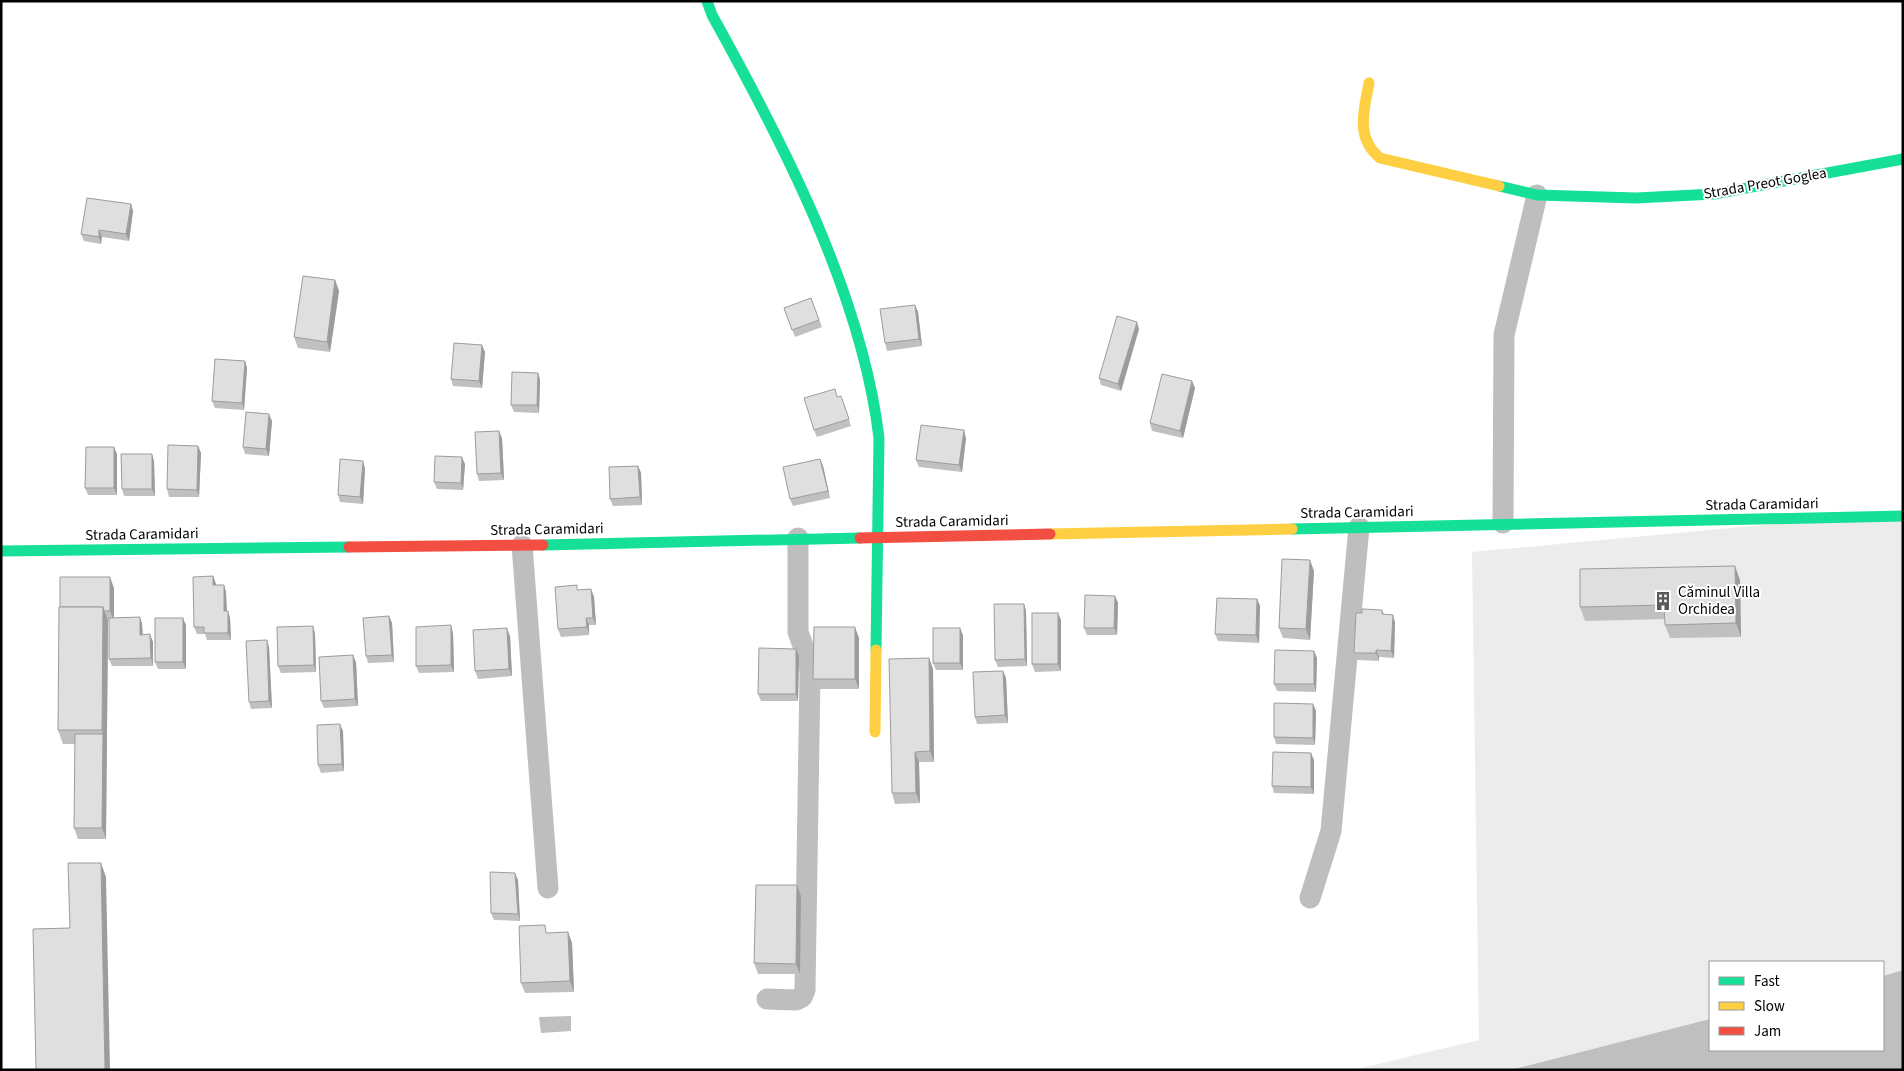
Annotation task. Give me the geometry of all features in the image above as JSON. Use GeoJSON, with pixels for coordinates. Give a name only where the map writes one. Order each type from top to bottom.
{"type":"FeatureCollection","features":[{"type":"Feature","properties":{"kind":"main road"},"geometry":{"type":"LineString","coordinates":[[707,1],[712,15],[770,120],[796,176],[853,321],[876,413],[879,438],[875,732]]}},
{"type":"Feature","properties":{"kind":"main road","name":"Strada Preot Goglea"},"geometry":{"type":"LineString","coordinates":[[1368,83],[1362,129],[1363,139],[1372,153],[1380,158],[1537,194],[1636,198],[1714,194],[1903,159]]}},
{"type":"Feature","properties":{"kind":"main road","name":"Strada Caramidari"},"geometry":{"type":"LineString","coordinates":[[1,551],[522,545],[1903,516]]}},
{"type":"Feature","properties":{"kind":"street"},"geometry":{"type":"LineString","coordinates":[[1503,524],[1504,336],[1537,194]]}},
{"type":"Feature","properties":{"kind":"street"},"geometry":{"type":"LineString","coordinates":[[1310,898],[1331,830],[1359,527]]}},
{"type":"Feature","properties":{"kind":"street"},"geometry":{"type":"LineString","coordinates":[[767,999],[796,1000],[802,997],[805,990],[810,674],[809,662],[798,632],[798,538]]}},
{"type":"Feature","properties":{"kind":"street"},"geometry":{"type":"LineString","coordinates":[[522,545],[548,888]]}},
{"type":"Feature","properties":{"kind":"shaded area"},"geometry":{"type":"Polygon","coordinates":[[[1903,512],[1903,970],[1884,976],[1884,961],[1709,961],[1709,1019],[1510,1070],[1353,1070],[1479,1040],[1472,552],[1903,512]]]}},
{"type":"Feature","properties":{"kind":"shaded area"},"geometry":{"type":"Polygon","coordinates":[[[1903,970],[1903,1070],[1510,1070],[1709,1019],[1709,1051],[1884,1051],[1884,976],[1903,970]]]}},
{"type":"Feature","properties":{"kind":"shaded area"},"geometry":{"type":"Polygon","coordinates":[[[571,1016],[571,1031],[541,1033],[539,1017],[571,1016]]]}},
{"type":"Feature","properties":{"kind":"building"},"geometry":{"type":"Polygon","coordinates":[[[87,198],[131,204],[126,234],[99,230],[99,237],[81,234],[87,198]]]}},
{"type":"Feature","properties":{"kind":"building"},"geometry":{"type":"Polygon","coordinates":[[[303,276],[335,280],[327,342],[294,337],[303,276]]]}},
{"type":"Feature","properties":{"kind":"building"},"geometry":{"type":"Polygon","coordinates":[[[811,298],[819,320],[792,330],[784,308],[811,298]]]}},
{"type":"Feature","properties":{"kind":"building"},"geometry":{"type":"Polygon","coordinates":[[[915,305],[919,339],[885,343],[880,309],[915,305]]]}},
{"type":"Feature","properties":{"kind":"building"},"geometry":{"type":"Polygon","coordinates":[[[1117,316],[1137,322],[1118,384],[1099,378],[1117,316]]]}},
{"type":"Feature","properties":{"kind":"building"},"geometry":{"type":"Polygon","coordinates":[[[454,343],[482,345],[479,381],[451,379],[454,343]]]}},
{"type":"Feature","properties":{"kind":"building"},"geometry":{"type":"Polygon","coordinates":[[[215,359],[245,361],[242,403],[212,401],[215,359]]]}},
{"type":"Feature","properties":{"kind":"building"},"geometry":{"type":"Polygon","coordinates":[[[512,372],[538,373],[537,405],[511,405],[512,372]]]}},
{"type":"Feature","properties":{"kind":"building"},"geometry":{"type":"Polygon","coordinates":[[[1162,374],[1192,381],[1180,431],[1150,423],[1162,374]]]}},
{"type":"Feature","properties":{"kind":"building"},"geometry":{"type":"Polygon","coordinates":[[[835,389],[837,397],[841,396],[849,419],[814,430],[804,398],[835,389]]]}},
{"type":"Feature","properties":{"kind":"building"},"geometry":{"type":"Polygon","coordinates":[[[246,412],[269,414],[266,449],[243,447],[246,412]]]}},
{"type":"Feature","properties":{"kind":"building"},"geometry":{"type":"Polygon","coordinates":[[[921,425],[964,430],[959,465],[916,460],[921,425]]]}},
{"type":"Feature","properties":{"kind":"building"},"geometry":{"type":"Polygon","coordinates":[[[499,431],[501,473],[477,474],[475,432],[499,431]]]}},
{"type":"Feature","properties":{"kind":"building"},"geometry":{"type":"Polygon","coordinates":[[[168,445],[198,446],[197,490],[167,489],[168,445]]]}},
{"type":"Feature","properties":{"kind":"building"},"geometry":{"type":"Polygon","coordinates":[[[86,447],[114,447],[114,488],[85,488],[86,447]]]}},
{"type":"Feature","properties":{"kind":"building"},"geometry":{"type":"Polygon","coordinates":[[[121,454],[152,454],[152,489],[122,489],[121,454]]]}},
{"type":"Feature","properties":{"kind":"building"},"geometry":{"type":"Polygon","coordinates":[[[435,456],[462,457],[461,483],[434,482],[435,456]]]}},
{"type":"Feature","properties":{"kind":"building"},"geometry":{"type":"Polygon","coordinates":[[[340,459],[363,461],[360,497],[338,495],[340,459]]]}},
{"type":"Feature","properties":{"kind":"building"},"geometry":{"type":"Polygon","coordinates":[[[820,459],[828,491],[790,499],[783,467],[820,459]]]}},
{"type":"Feature","properties":{"kind":"building"},"geometry":{"type":"Polygon","coordinates":[[[638,466],[640,497],[610,499],[609,467],[638,466]]]}},
{"type":"Feature","properties":{"kind":"building"},"geometry":{"type":"Polygon","coordinates":[[[1282,559],[1310,560],[1306,629],[1279,628],[1282,559]]]}},
{"type":"Feature","properties":{"kind":"building","name":"Căminul Villa Orchidea"},"geometry":{"type":"Polygon","coordinates":[[[1735,566],[1736,623],[1665,625],[1664,605],[1580,607],[1580,569],[1735,566]]]}},
{"type":"Feature","properties":{"kind":"building"},"geometry":{"type":"Polygon","coordinates":[[[213,576],[213,585],[224,585],[224,611],[228,611],[228,633],[204,633],[204,627],[194,627],[193,577],[213,576]]]}},
{"type":"Feature","properties":{"kind":"building"},"geometry":{"type":"Polygon","coordinates":[[[60,577],[110,577],[110,611],[104,611],[103,607],[60,607],[60,577]]]}},
{"type":"Feature","properties":{"kind":"building"},"geometry":{"type":"Polygon","coordinates":[[[577,585],[577,590],[591,589],[593,618],[586,618],[587,627],[558,629],[555,587],[577,585]]]}},
{"type":"Feature","properties":{"kind":"building"},"geometry":{"type":"Polygon","coordinates":[[[1085,595],[1115,596],[1114,628],[1084,628],[1085,595]]]}},
{"type":"Feature","properties":{"kind":"building"},"geometry":{"type":"Polygon","coordinates":[[[1217,598],[1257,599],[1256,635],[1215,634],[1217,598]]]}},
{"type":"Feature","properties":{"kind":"building"},"geometry":{"type":"Polygon","coordinates":[[[994,604],[1024,604],[1025,659],[995,660],[994,604]]]}},
{"type":"Feature","properties":{"kind":"building"},"geometry":{"type":"Polygon","coordinates":[[[59,607],[103,607],[102,730],[58,730],[59,607]]]}},
{"type":"Feature","properties":{"kind":"building"},"geometry":{"type":"Polygon","coordinates":[[[1362,609],[1382,610],[1382,614],[1393,615],[1391,651],[1376,650],[1376,653],[1354,653],[1356,613],[1362,613],[1362,609]]]}},
{"type":"Feature","properties":{"kind":"building"},"geometry":{"type":"Polygon","coordinates":[[[1032,613],[1058,613],[1058,664],[1032,664],[1032,613]]]}},
{"type":"Feature","properties":{"kind":"building"},"geometry":{"type":"Polygon","coordinates":[[[389,616],[392,655],[366,656],[363,618],[389,616]]]}},
{"type":"Feature","properties":{"kind":"building"},"geometry":{"type":"Polygon","coordinates":[[[140,617],[140,635],[150,634],[151,658],[109,659],[109,618],[140,617]]]}},
{"type":"Feature","properties":{"kind":"building"},"geometry":{"type":"Polygon","coordinates":[[[155,618],[183,618],[183,662],[155,662],[155,618]]]}},
{"type":"Feature","properties":{"kind":"building"},"geometry":{"type":"Polygon","coordinates":[[[451,625],[451,665],[416,666],[416,627],[451,625]]]}},
{"type":"Feature","properties":{"kind":"building"},"geometry":{"type":"Polygon","coordinates":[[[313,626],[314,665],[278,666],[277,627],[313,626]]]}},
{"type":"Feature","properties":{"kind":"building"},"geometry":{"type":"Polygon","coordinates":[[[814,627],[855,627],[855,679],[813,679],[814,627]]]}},
{"type":"Feature","properties":{"kind":"building"},"geometry":{"type":"Polygon","coordinates":[[[507,628],[509,669],[475,671],[473,630],[507,628]]]}},
{"type":"Feature","properties":{"kind":"building"},"geometry":{"type":"Polygon","coordinates":[[[933,628],[960,628],[960,663],[933,663],[933,628]]]}},
{"type":"Feature","properties":{"kind":"building"},"geometry":{"type":"Polygon","coordinates":[[[267,640],[269,701],[249,702],[246,641],[267,640]]]}},
{"type":"Feature","properties":{"kind":"building"},"geometry":{"type":"Polygon","coordinates":[[[759,648],[796,649],[796,694],[758,694],[759,648]]]}},
{"type":"Feature","properties":{"kind":"building"},"geometry":{"type":"Polygon","coordinates":[[[1275,650],[1314,651],[1314,684],[1274,684],[1275,650]]]}},
{"type":"Feature","properties":{"kind":"building"},"geometry":{"type":"Polygon","coordinates":[[[353,655],[355,699],[321,701],[319,657],[353,655]]]}},
{"type":"Feature","properties":{"kind":"building"},"geometry":{"type":"Polygon","coordinates":[[[929,658],[930,751],[915,752],[916,793],[892,793],[889,659],[929,658]]]}},
{"type":"Feature","properties":{"kind":"building"},"geometry":{"type":"Polygon","coordinates":[[[1003,671],[1005,715],[975,717],[973,672],[1003,671]]]}},
{"type":"Feature","properties":{"kind":"building"},"geometry":{"type":"Polygon","coordinates":[[[1274,703],[1313,704],[1313,738],[1274,737],[1274,703]]]}},
{"type":"Feature","properties":{"kind":"building"},"geometry":{"type":"Polygon","coordinates":[[[340,724],[342,764],[318,765],[317,725],[340,724]]]}},
{"type":"Feature","properties":{"kind":"building"},"geometry":{"type":"Polygon","coordinates":[[[75,734],[103,734],[102,828],[74,828],[75,734]]]}},
{"type":"Feature","properties":{"kind":"building"},"geometry":{"type":"Polygon","coordinates":[[[1273,752],[1311,753],[1311,787],[1272,786],[1273,752]]]}},
{"type":"Feature","properties":{"kind":"building"},"geometry":{"type":"Polygon","coordinates":[[[68,863],[101,863],[105,1070],[36,1070],[33,929],[70,928],[68,863]]]}},
{"type":"Feature","properties":{"kind":"building"},"geometry":{"type":"Polygon","coordinates":[[[490,872],[515,873],[518,914],[491,913],[490,872]]]}},
{"type":"Feature","properties":{"kind":"building"},"geometry":{"type":"Polygon","coordinates":[[[756,885],[797,885],[796,964],[754,963],[756,885]]]}},
{"type":"Feature","properties":{"kind":"building"},"geometry":{"type":"Polygon","coordinates":[[[545,925],[546,933],[568,932],[570,981],[521,983],[519,926],[545,925]]]}},
{"type":"Feature","properties":{"kind":"traffic: fast"},"geometry":{"type":"LineString","coordinates":[[707,1],[712,15],[739,63],[791,166],[837,274],[856,329],[870,384],[879,438],[876,650]]}},
{"type":"Feature","properties":{"kind":"traffic: fast"},"geometry":{"type":"LineString","coordinates":[[1499,186],[1537,195],[1636,198],[1714,194],[1903,159]]}},
{"type":"Feature","properties":{"kind":"traffic: fast"},"geometry":{"type":"LineString","coordinates":[[1292,529],[1903,516]]}},
{"type":"Feature","properties":{"kind":"traffic: fast"},"geometry":{"type":"LineString","coordinates":[[543,545],[860,538]]}},
{"type":"Feature","properties":{"kind":"traffic: fast"},"geometry":{"type":"LineString","coordinates":[[1,551],[349,547]]}},
{"type":"Feature","properties":{"kind":"traffic: slow"},"geometry":{"type":"LineString","coordinates":[[1369,83],[1364,113],[1364,133],[1372,150],[1380,158],[1499,186]]}},
{"type":"Feature","properties":{"kind":"traffic: slow"},"geometry":{"type":"LineString","coordinates":[[1050,534],[1292,529]]}},
{"type":"Feature","properties":{"kind":"traffic: slow"},"geometry":{"type":"LineString","coordinates":[[875,732],[876,650]]}},
{"type":"Feature","properties":{"kind":"traffic: jam"},"geometry":{"type":"LineString","coordinates":[[860,538],[1050,534]]}},
{"type":"Feature","properties":{"kind":"traffic: jam"},"geometry":{"type":"LineString","coordinates":[[349,547],[543,545]]}},
{"type":"Feature","properties":{"kind":"place","name":"Căminul Villa Orchidea"},"geometry":{"type":"Point","coordinates":[1663,601]}}]}
